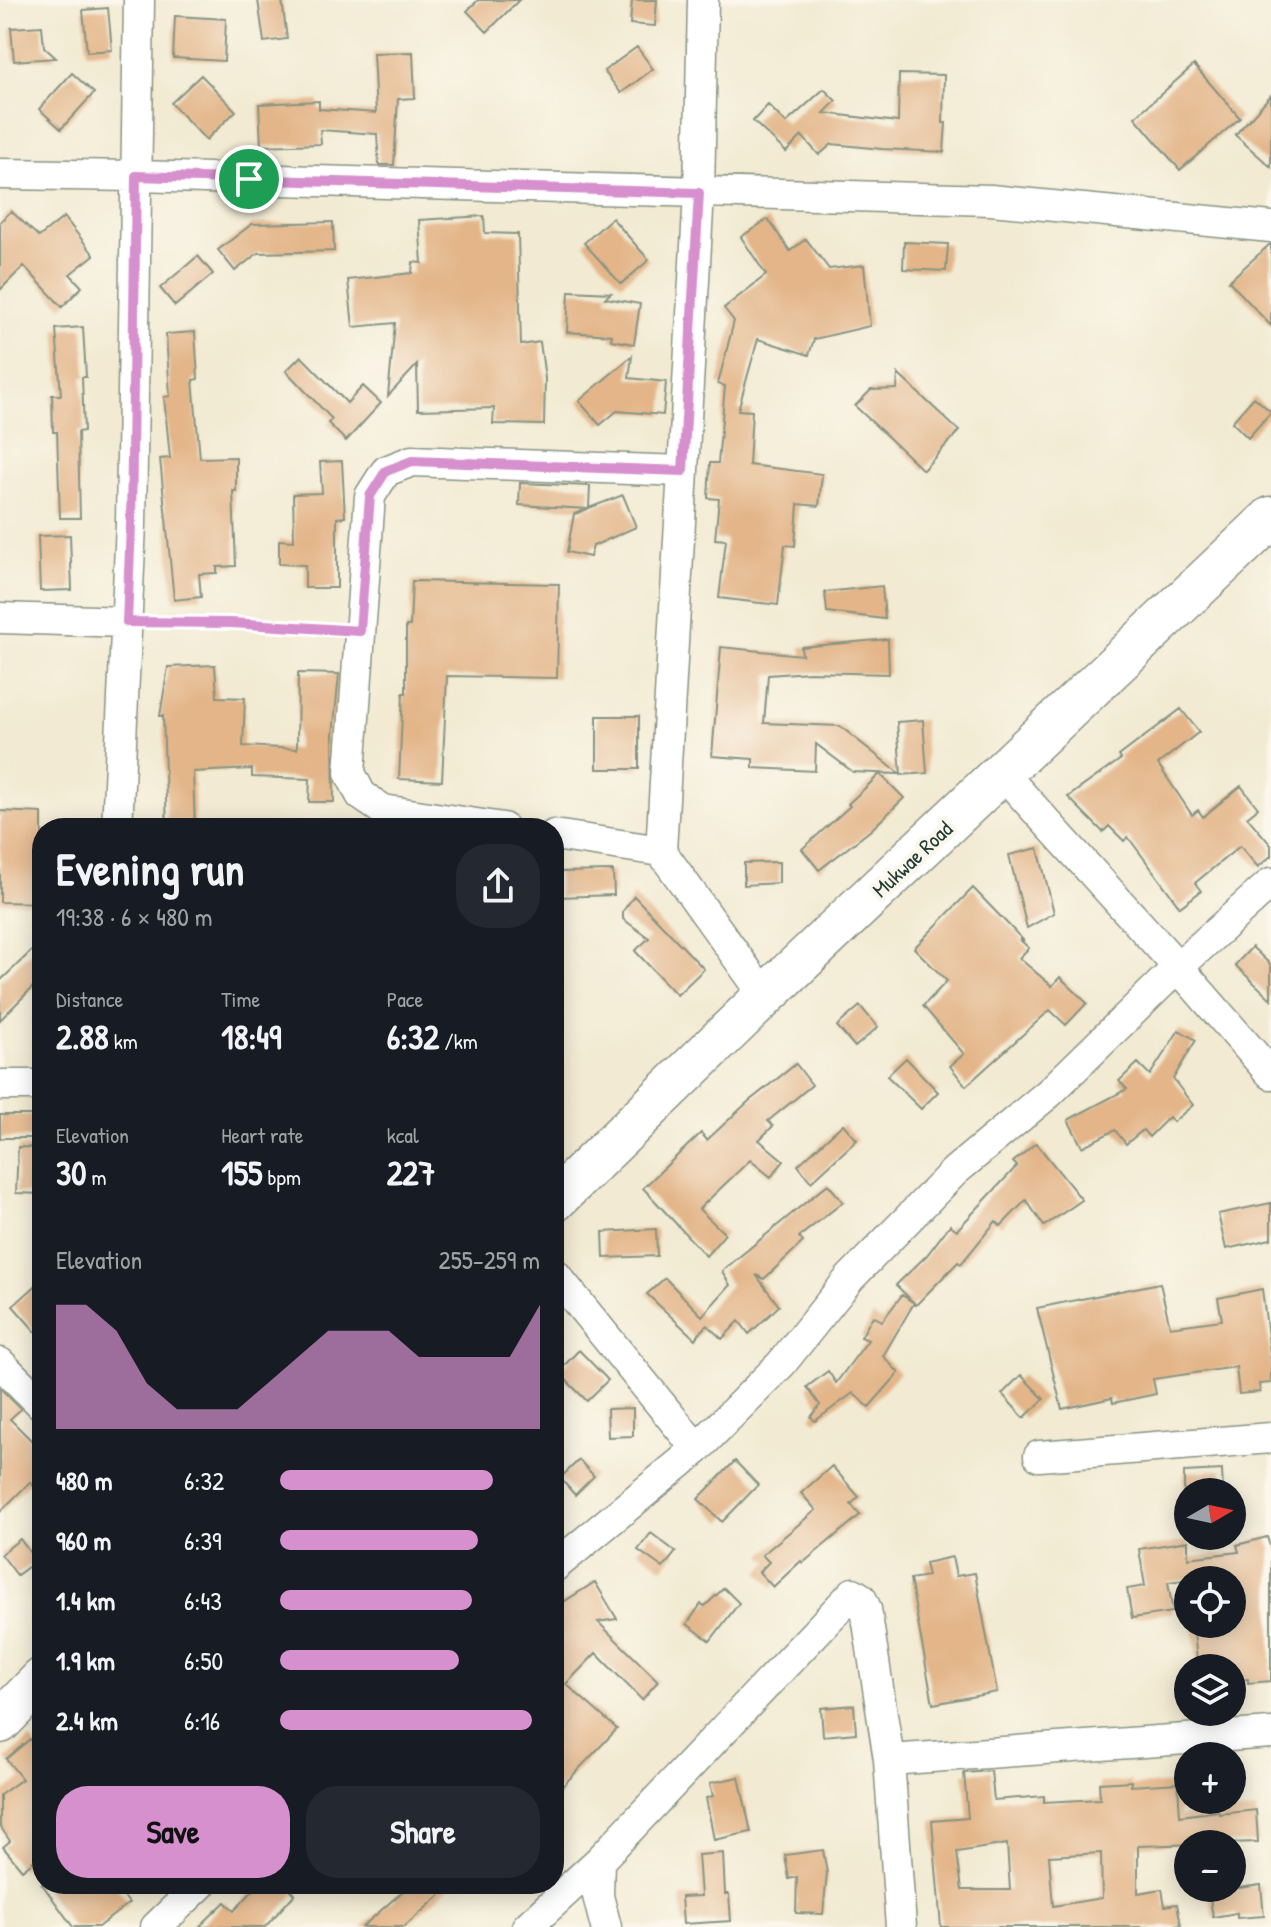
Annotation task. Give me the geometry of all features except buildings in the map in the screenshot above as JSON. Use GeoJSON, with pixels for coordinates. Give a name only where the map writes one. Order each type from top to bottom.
{"type":"FeatureCollection","features":[{"type":"Feature","properties":{"kind":"street"},"geometry":{"type":"LineString","coordinates":[[117,818],[131,524],[139,0]]}},
{"type":"Feature","properties":{"kind":"street"},"geometry":{"type":"LineString","coordinates":[[703,0],[699,193],[661,851],[765,996]]}},
{"type":"Feature","properties":{"kind":"street"},"geometry":{"type":"LineString","coordinates":[[0,174],[991,200],[1271,226]]}},
{"type":"Feature","properties":{"kind":"street"},"geometry":{"type":"LineString","coordinates":[[436,818],[383,810],[361,795],[350,773],[370,496],[386,471],[412,461],[683,471]]}},
{"type":"Feature","properties":{"kind":"street","name":"Mukwae Road"},"geometry":{"type":"LineString","coordinates":[[564,1191],[765,996],[1271,518]]}},
{"type":"Feature","properties":{"kind":"street"},"geometry":{"type":"LineString","coordinates":[[0,618],[127,622]]}},
{"type":"Feature","properties":{"kind":"street"},"geometry":{"type":"LineString","coordinates":[[1003,774],[1271,1074]]}},
{"type":"Feature","properties":{"kind":"street"},"geometry":{"type":"LineString","coordinates":[[564,836],[661,851]]}},
{"type":"Feature","properties":{"kind":"street"},"geometry":{"type":"LineString","coordinates":[[564,1559],[697,1449],[781,1364],[850,1278],[955,1171],[1049,1093],[1178,967],[1271,883]]}},
{"type":"Feature","properties":{"kind":"street"},"geometry":{"type":"LineString","coordinates":[[0,1085],[32,1085]]}},
{"type":"Feature","properties":{"kind":"street"},"geometry":{"type":"LineString","coordinates":[[564,1285],[697,1449]]}},
{"type":"Feature","properties":{"kind":"street"},"geometry":{"type":"LineString","coordinates":[[0,1363],[32,1395]]}},
{"type":"Feature","properties":{"kind":"street"},"geometry":{"type":"LineString","coordinates":[[1039,1456],[1271,1438]]}},
{"type":"Feature","properties":{"kind":"street"},"geometry":{"type":"LineString","coordinates":[[564,1893],[599,1861],[853,1593],[861,1598],[866,1609],[889,1760],[901,1927]]}},
{"type":"Feature","properties":{"kind":"street"},"geometry":{"type":"LineString","coordinates":[[0,1722],[32,1689]]}},
{"type":"Feature","properties":{"kind":"street"},"geometry":{"type":"LineString","coordinates":[[889,1760],[1271,1733]]}},
{"type":"Feature","properties":{"kind":"street"},"geometry":{"type":"LineString","coordinates":[[599,1861],[598,1896],[606,1927]]}},
{"type":"Feature","properties":{"kind":"street"},"geometry":{"type":"LineString","coordinates":[[156,1927],[191,1894]]}},
{"type":"Feature","properties":{"kind":"street"},"geometry":{"type":"LineString","coordinates":[[527,1927],[563,1894]]}},
{"type":"Feature","properties":{"kind":"path"},"geometry":{"type":"LineString","coordinates":[[127,622],[231,623],[360,631]]}},
{"type":"Feature","properties":{"kind":"route"},"geometry":{"type":"LineString","coordinates":[[136,176],[249,179],[699,193],[683,471],[412,461],[386,471],[370,496],[360,631],[231,623],[127,622],[136,176]]}}]}
